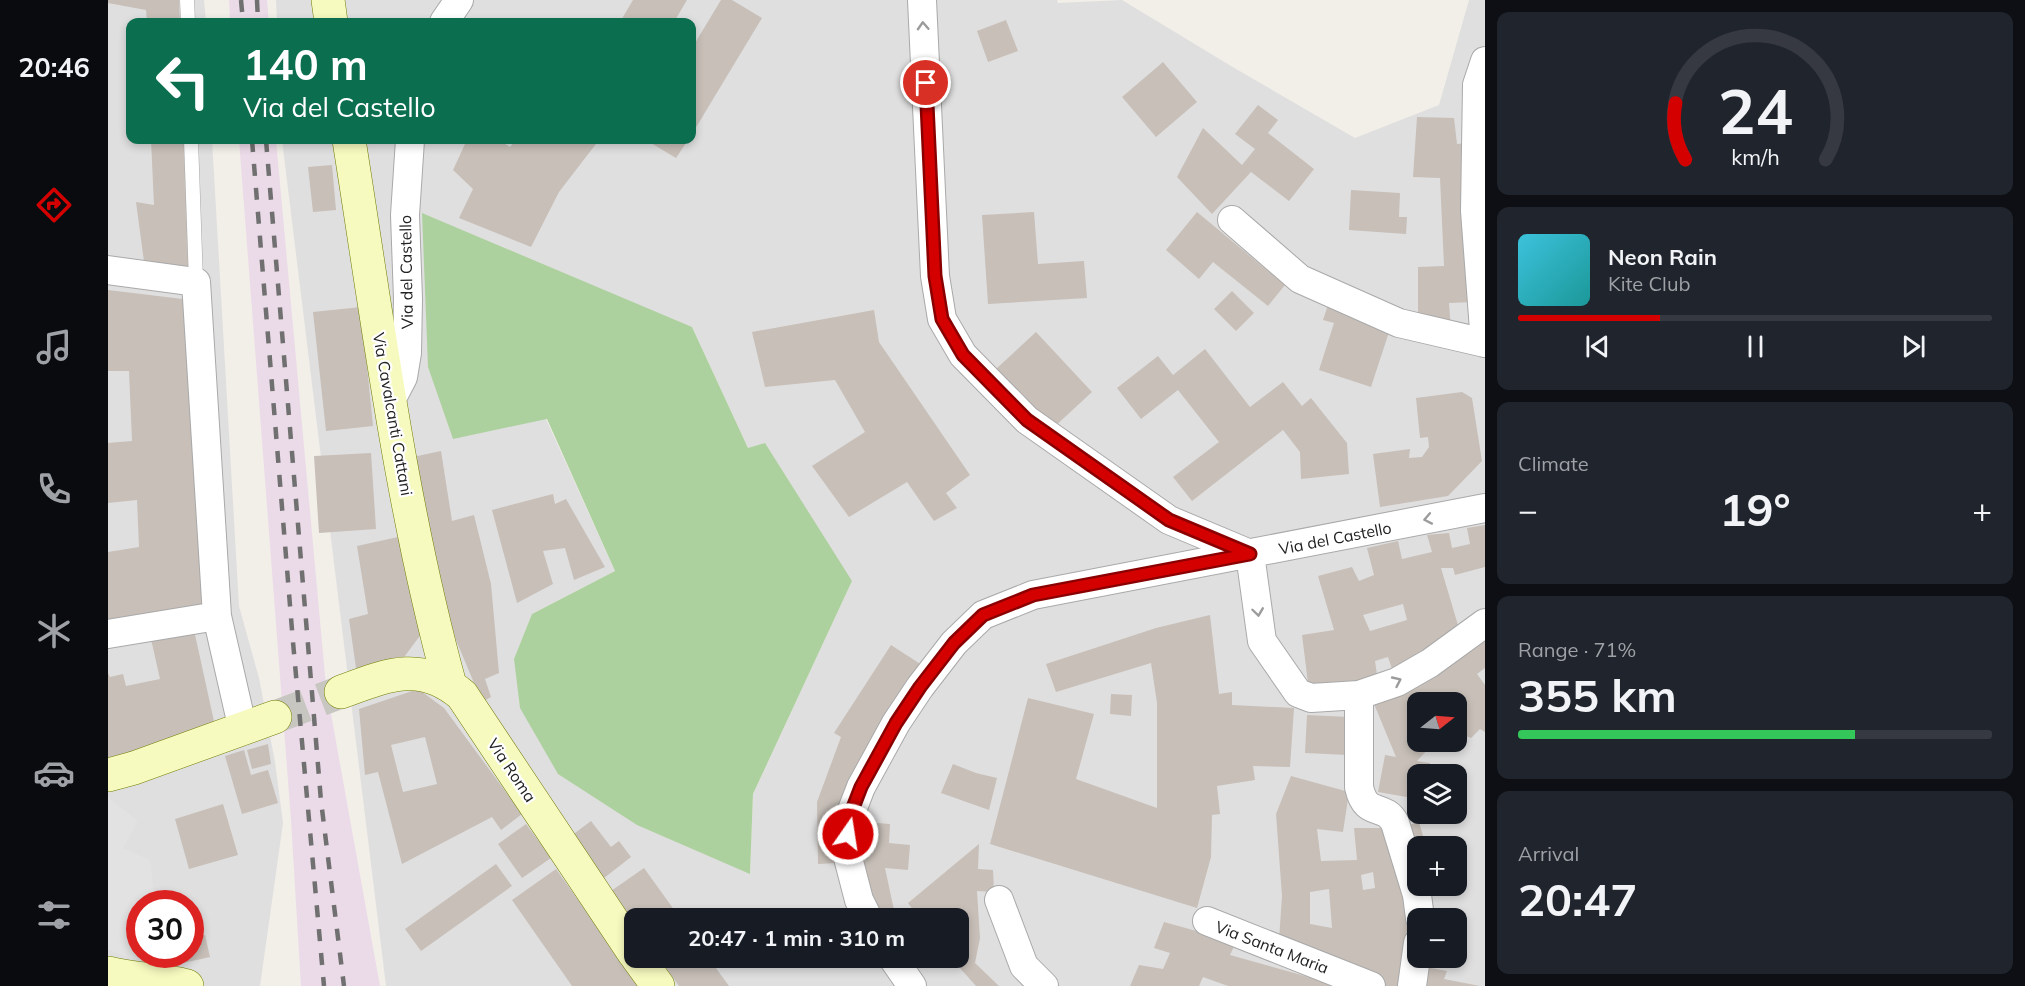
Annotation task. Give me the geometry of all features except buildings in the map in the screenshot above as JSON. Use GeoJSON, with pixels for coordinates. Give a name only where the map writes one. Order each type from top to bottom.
{"type":"FeatureCollection","features":[{"type":"Feature","properties":{"kind":"main road"},"geometry":{"type":"LineString","coordinates":[[328,0],[330,18]]}},
{"type":"Feature","properties":{"kind":"main road","name":"Via Cavalcanti Cattani"},"geometry":{"type":"LineString","coordinates":[[350,144],[390,402],[419,563],[450,685]]}},
{"type":"Feature","properties":{"kind":"main road","name":"Via Roma"},"geometry":{"type":"LineString","coordinates":[[341,692],[405,673],[427,675],[450,685],[462,696],[476,715],[624,938]]}},
{"type":"Feature","properties":{"kind":"main road"},"geometry":{"type":"LineString","coordinates":[[109,776],[276,717]]}},
{"type":"Feature","properties":{"kind":"main road"},"geometry":{"type":"LineString","coordinates":[[645,968],[658,986]]}},
{"type":"Feature","properties":{"kind":"main road"},"geometry":{"type":"LineString","coordinates":[[108,973],[180,984]]}},
{"type":"Feature","properties":{"kind":"street"},"geometry":{"type":"LineString","coordinates":[[447,18],[459,0]]}},
{"type":"Feature","properties":{"kind":"street"},"geometry":{"type":"LineString","coordinates":[[922,0],[935,276],[942,319],[963,355],[1027,420],[1169,520],[1250,554],[1262,641],[1298,693],[1311,698],[1359,695],[1396,682],[1430,663],[1485,624]]}},
{"type":"Feature","properties":{"kind":"street"},"geometry":{"type":"LineString","coordinates":[[1232,220],[1300,279],[1399,323],[1485,343],[1475,211],[1477,85],[1485,61]]}},
{"type":"Feature","properties":{"kind":"street","name":"Via del Castello"},"geometry":{"type":"LineString","coordinates":[[390,402],[403,377],[407,353],[405,215],[410,144]]}},
{"type":"Feature","properties":{"kind":"street"},"geometry":{"type":"LineString","coordinates":[[108,270],[196,282],[217,616],[243,730]]}},
{"type":"Feature","properties":{"kind":"street","name":"Via del Castello"},"geometry":{"type":"LineString","coordinates":[[863,908],[846,850],[849,818],[861,787],[896,723],[920,687],[954,643],[983,615],[1033,595],[1485,508]]}},
{"type":"Feature","properties":{"kind":"street"},"geometry":{"type":"LineString","coordinates":[[108,634],[217,616]]}},
{"type":"Feature","properties":{"kind":"street"},"geometry":{"type":"LineString","coordinates":[[1359,695],[1359,787],[1362,799],[1367,806],[1392,817],[1417,895],[1419,908]]}},
{"type":"Feature","properties":{"kind":"street"},"geometry":{"type":"LineString","coordinates":[[999,900],[1024,966],[1044,986]]}},
{"type":"Feature","properties":{"kind":"street","name":"Via Santa Maria"},"geometry":{"type":"LineString","coordinates":[[1207,921],[1371,986]]}},
{"type":"Feature","properties":{"kind":"street"},"geometry":{"type":"LineString","coordinates":[[900,968],[912,986]]}},
{"type":"Feature","properties":{"kind":"street"},"geometry":{"type":"LineString","coordinates":[[1412,986],[1415,968]]}},
{"type":"Feature","properties":{"kind":"lane"},"geometry":{"type":"LineString","coordinates":[[187,0],[188,18]]}},
{"type":"Feature","properties":{"kind":"lane"},"geometry":{"type":"LineString","coordinates":[[191,144],[196,282]]}},
{"type":"Feature","properties":{"kind":"shaded area"},"geometry":{"type":"Polygon","coordinates":[[[108,0],[204,0],[206,18],[126,18],[126,144],[212,144],[239,606],[259,678],[275,762],[283,823],[260,986],[108,986],[108,0]]]}},
{"type":"Feature","properties":{"kind":"shaded area"},"geometry":{"type":"Polygon","coordinates":[[[229,0],[267,0],[269,18],[230,18],[229,0]]]}},
{"type":"Feature","properties":{"kind":"shaded area"},"geometry":{"type":"Polygon","coordinates":[[[276,0],[1057,0],[1058,3],[1122,0],[1355,138],[1439,105],[1469,0],[1485,0],[1485,986],[386,986],[282,144],[696,144],[696,18],[277,18],[276,0]],[[692,327],[546,419],[615,571],[532,614],[750,874],[753,794],[852,581],[748,448],[692,327]]]}},
{"type":"Feature","properties":{"kind":"shaded area"},"geometry":{"type":"Polygon","coordinates":[[[239,144],[276,144],[326,686],[380,986],[301,986],[291,820],[239,144]]]}},
{"type":"Feature","properties":{"kind":"shaded area"},"geometry":{"type":"Polygon","coordinates":[[[108,797],[138,821],[123,848],[150,860],[153,890],[126,890],[126,956],[108,950],[108,797]]]}},
{"type":"Feature","properties":{"kind":"green space"},"geometry":{"type":"Polygon","coordinates":[[[422,213],[692,327],[748,448],[765,443],[852,581],[753,794],[750,874],[637,825],[558,774],[520,708],[514,659],[532,614],[615,571],[547,419],[453,439],[428,367],[422,213]]]}},
{"type":"Feature","properties":{"kind":"tunnel"},"geometry":{"type":"LineString","coordinates":[[275,717],[341,692]]}},
{"type":"Feature","properties":{"kind":"railway"},"geometry":{"type":"LineString","coordinates":[[241,0],[243,18]]}},
{"type":"Feature","properties":{"kind":"railway"},"geometry":{"type":"LineString","coordinates":[[257,0],[258,18]]}},
{"type":"Feature","properties":{"kind":"railway"},"geometry":{"type":"LineString","coordinates":[[252,144],[324,986]]}},
{"type":"Feature","properties":{"kind":"railway"},"geometry":{"type":"LineString","coordinates":[[266,144],[321,801],[344,986]]}},
{"type":"Feature","properties":{"kind":"route"},"geometry":{"type":"LineString","coordinates":[[848,834],[849,818],[861,787],[896,723],[954,643],[983,615],[1033,595],[1250,554],[1169,520],[1027,420],[963,355],[942,319],[935,276],[926,83]]}}]}
